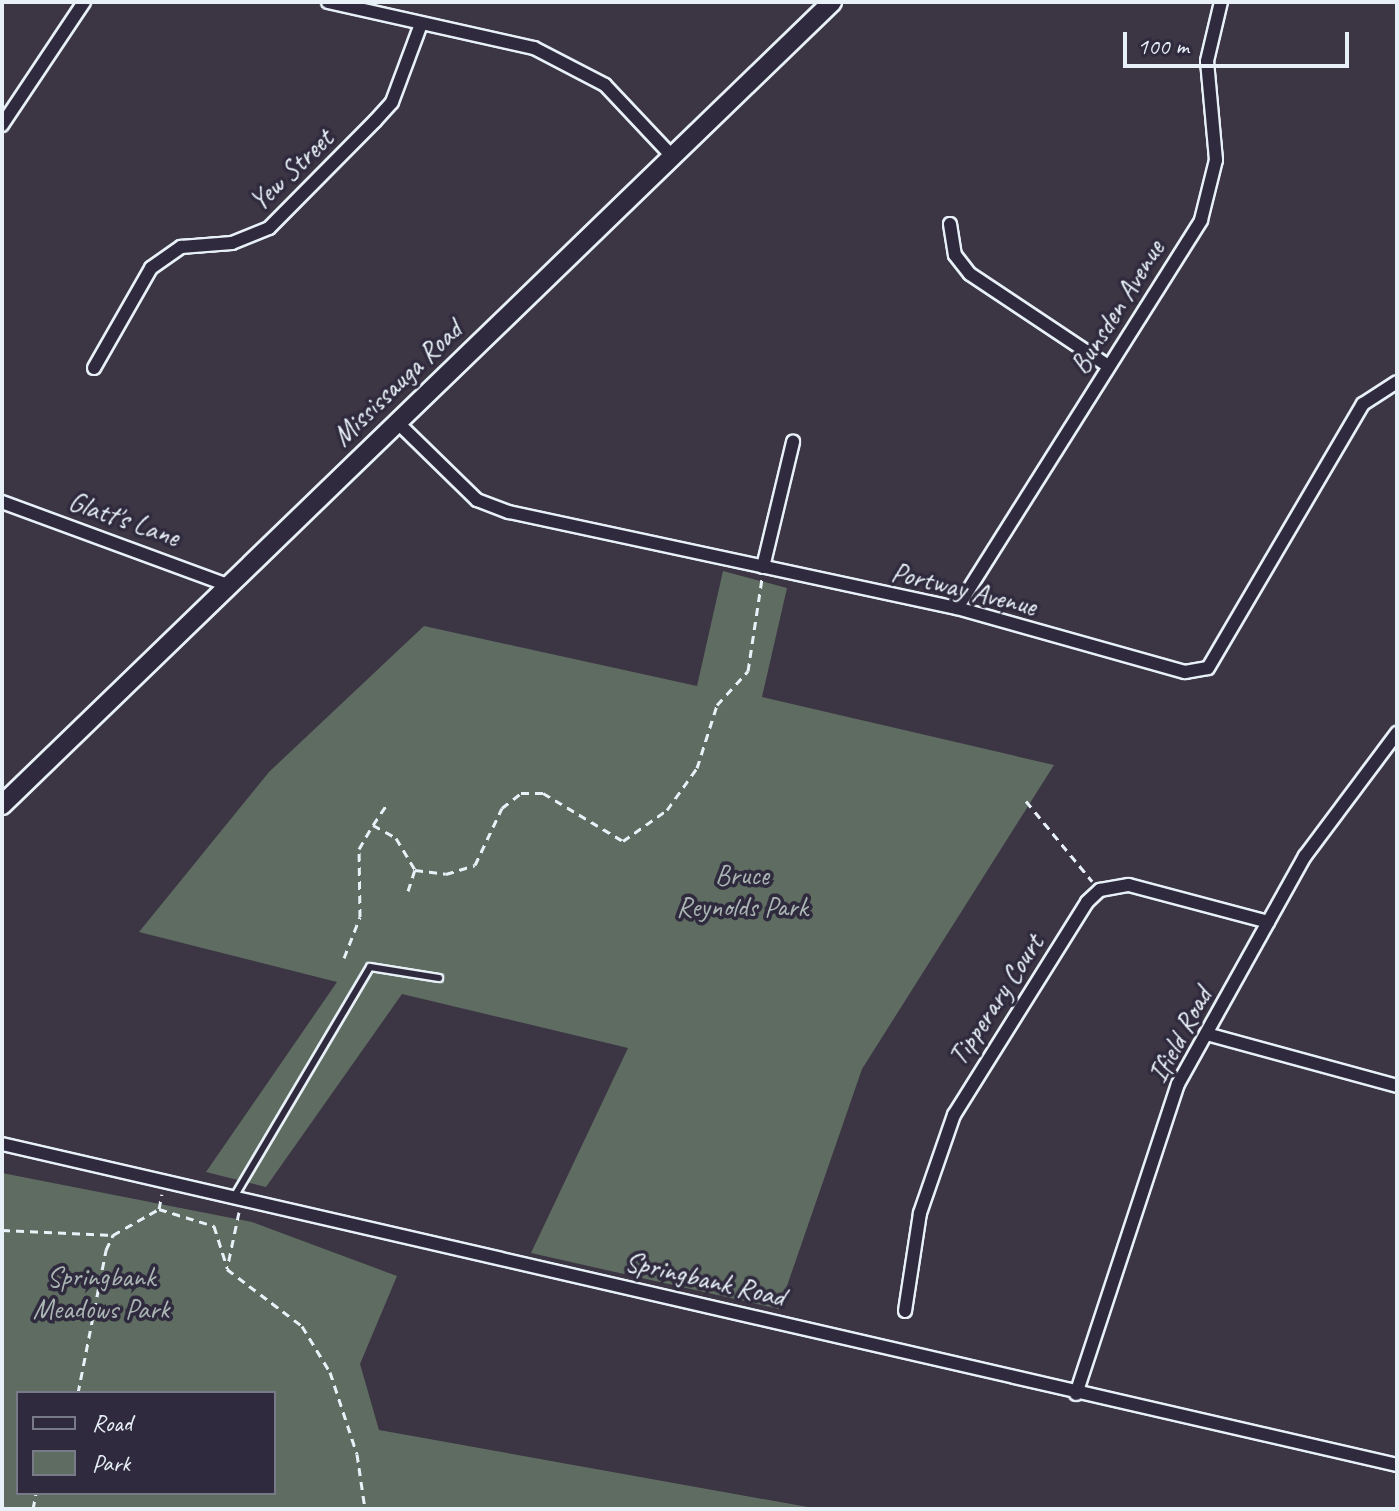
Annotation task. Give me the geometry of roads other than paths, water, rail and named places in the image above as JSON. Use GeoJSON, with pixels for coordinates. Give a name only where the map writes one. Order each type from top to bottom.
{"type":"FeatureCollection","features":[{"type":"Feature","properties":{"kind":"main road","name":"Mississauga Road"},"geometry":{"type":"LineString","coordinates":[[2,805],[832,2]]}},
{"type":"Feature","properties":{"kind":"street"},"geometry":{"type":"LineString","coordinates":[[2,125],[84,2]]}},
{"type":"Feature","properties":{"kind":"street"},"geometry":{"type":"LineString","coordinates":[[328,2],[534,48],[570,66],[632,108],[672,156]]}},
{"type":"Feature","properties":{"kind":"street","name":"Bunsden Avenue"},"geometry":{"type":"LineString","coordinates":[[957,608],[1201,220],[1216,160],[1207,61],[1221,2]]}},
{"type":"Feature","properties":{"kind":"street","name":"Yew Street"},"geometry":{"type":"LineString","coordinates":[[94,368],[151,268],[181,247],[232,243],[269,228],[375,121],[392,102],[421,24]]}},
{"type":"Feature","properties":{"kind":"street"},"geometry":{"type":"LineString","coordinates":[[950,224],[955,255],[970,274],[1108,366]]}},
{"type":"Feature","properties":{"kind":"street","name":"Portway Avenue"},"geometry":{"type":"LineString","coordinates":[[397,422],[415,447],[488,504],[957,608],[1149,666],[1208,668],[1363,404],[1397,382]]}},
{"type":"Feature","properties":{"kind":"street"},"geometry":{"type":"LineString","coordinates":[[763,567],[793,442]]}},
{"type":"Feature","properties":{"kind":"street","name":"Glatt's Lane"},"geometry":{"type":"LineString","coordinates":[[2,502],[228,585]]}},
{"type":"Feature","properties":{"kind":"street","name":"Ifield Road"},"geometry":{"type":"LineString","coordinates":[[1076,1394],[1178,1084],[1305,856],[1397,733]]}},
{"type":"Feature","properties":{"kind":"street","name":"Tipperary Court"},"geometry":{"type":"LineString","coordinates":[[905,1311],[920,1213],[954,1115],[1100,890],[1129,885],[1268,922]]}},
{"type":"Feature","properties":{"kind":"street"},"geometry":{"type":"LineString","coordinates":[[1207,1034],[1397,1086]]}},
{"type":"Feature","properties":{"kind":"street","name":"Springbank Road"},"geometry":{"type":"LineString","coordinates":[[2,1144],[1076,1394],[1397,1465]]}},
{"type":"Feature","properties":{"kind":"lane"},"geometry":{"type":"LineString","coordinates":[[239,1198],[370,967],[439,978]]}},
{"type":"Feature","properties":{"kind":"park label","name":"Bruce Reynolds Park"},"geometry":{"type":"Point","coordinates":[742,891]}},
{"type":"Feature","properties":{"kind":"park label","name":"Springbank Meadows Park"},"geometry":{"type":"Point","coordinates":[101,1293]}}]}
